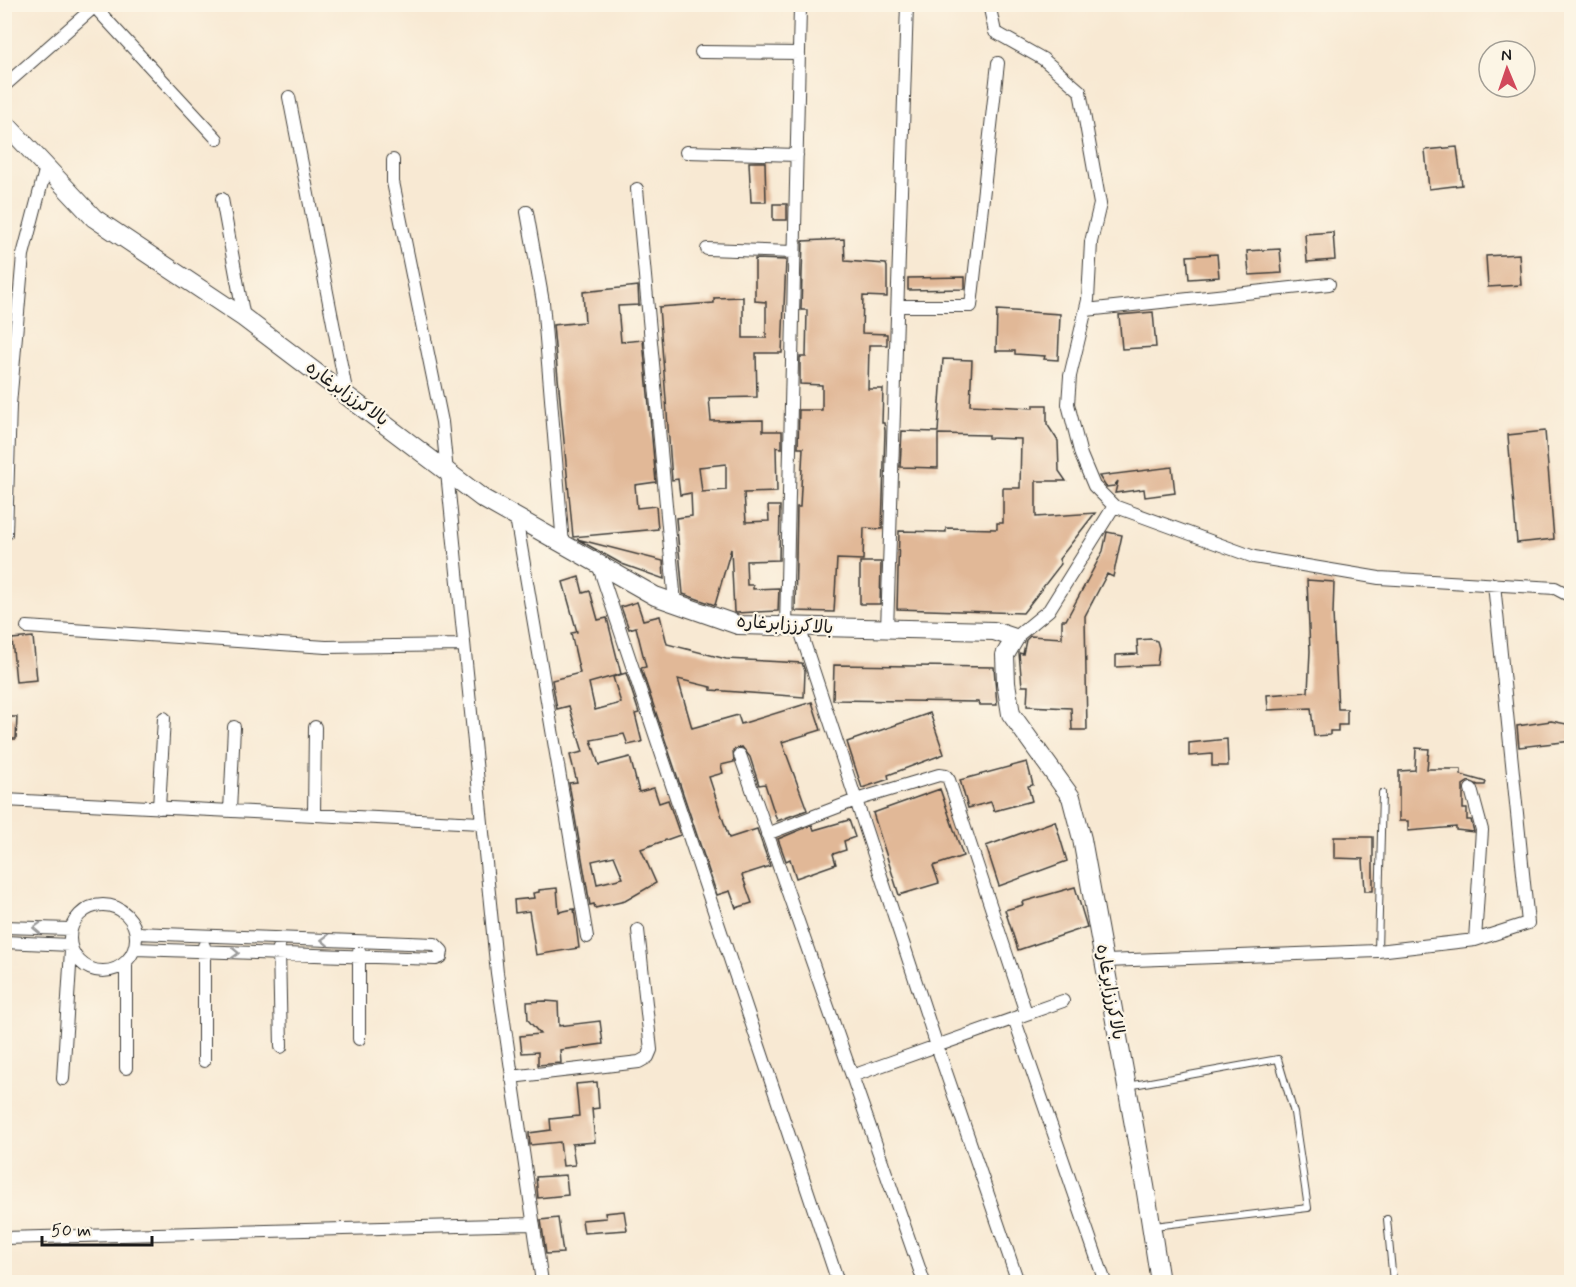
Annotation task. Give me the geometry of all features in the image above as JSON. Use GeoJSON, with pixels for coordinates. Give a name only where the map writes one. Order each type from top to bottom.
{"type":"FeatureCollection","features":[{"type":"Feature","properties":{"kind":"street"},"geometry":{"type":"LineString","coordinates":[[887,630],[907,4]]}},
{"type":"Feature","properties":{"kind":"street"},"geometry":{"type":"LineString","coordinates":[[989,4],[995,32],[1043,59],[1080,91],[1100,204],[1091,242],[1086,310],[1070,376],[1068,404],[1081,455],[1094,486],[1114,506],[1254,557],[1379,578],[1555,588],[1572,597]]}},
{"type":"Feature","properties":{"kind":"street"},"geometry":{"type":"LineString","coordinates":[[4,86],[93,6],[217,139]]}},
{"type":"Feature","properties":{"kind":"street"},"geometry":{"type":"LineString","coordinates":[[800,7],[794,252],[792,627],[856,800],[1018,1282]]}},
{"type":"Feature","properties":{"kind":"street"},"geometry":{"type":"LineString","coordinates":[[701,52],[799,53]]}},
{"type":"Feature","properties":{"kind":"street"},"geometry":{"type":"LineString","coordinates":[[898,306],[971,306],[998,63]]}},
{"type":"Feature","properties":{"kind":"street"},"geometry":{"type":"LineString","coordinates":[[289,97],[348,395]]}},
{"type":"Feature","properties":{"kind":"street","name":"بالاکرززابرغاره"},"geometry":{"type":"LineString","coordinates":[[4,122],[94,218],[244,318],[482,498],[654,596],[738,625],[994,631],[1015,638],[1005,655],[1006,683],[1011,714],[1071,797],[1082,839],[1160,1282]]}},
{"type":"Feature","properties":{"kind":"street"},"geometry":{"type":"LineString","coordinates":[[686,152],[797,155]]}},
{"type":"Feature","properties":{"kind":"street"},"geometry":{"type":"LineString","coordinates":[[393,160],[393,182],[442,422],[481,823],[511,1077],[542,1282]]}},
{"type":"Feature","properties":{"kind":"street"},"geometry":{"type":"LineString","coordinates":[[6,534],[10,405],[23,255],[46,167]]}},
{"type":"Feature","properties":{"kind":"street"},"geometry":{"type":"LineString","coordinates":[[637,189],[675,603]]}},
{"type":"Feature","properties":{"kind":"street"},"geometry":{"type":"LineString","coordinates":[[222,199],[244,318]]}},
{"type":"Feature","properties":{"kind":"street"},"geometry":{"type":"LineString","coordinates":[[527,212],[543,302],[564,545]]}},
{"type":"Feature","properties":{"kind":"street"},"geometry":{"type":"LineString","coordinates":[[707,249],[794,252]]}},
{"type":"Feature","properties":{"kind":"street"},"geometry":{"type":"LineString","coordinates":[[1086,310],[1329,284]]}},
{"type":"Feature","properties":{"kind":"street"},"geometry":{"type":"LineString","coordinates":[[1015,638],[1049,610],[1114,506]]}},
{"type":"Feature","properties":{"kind":"street"},"geometry":{"type":"LineString","coordinates":[[516,518],[587,937]]}},
{"type":"Feature","properties":{"kind":"street"},"geometry":{"type":"LineString","coordinates":[[598,564],[838,1282]]}},
{"type":"Feature","properties":{"kind":"street"},"geometry":{"type":"LineString","coordinates":[[1104,961],[1378,951],[1475,940],[1527,923],[1494,584]]}},
{"type":"Feature","properties":{"kind":"street"},"geometry":{"type":"LineString","coordinates":[[27,627],[326,647],[463,645]]}},
{"type":"Feature","properties":{"kind":"street"},"geometry":{"type":"LineString","coordinates":[[159,808],[164,718]]}},
{"type":"Feature","properties":{"kind":"street"},"geometry":{"type":"LineString","coordinates":[[230,811],[234,727]]}},
{"type":"Feature","properties":{"kind":"street"},"geometry":{"type":"LineString","coordinates":[[314,815],[315,727]]}},
{"type":"Feature","properties":{"kind":"street"},"geometry":{"type":"LineString","coordinates":[[740,755],[924,1282]]}},
{"type":"Feature","properties":{"kind":"street"},"geometry":{"type":"LineString","coordinates":[[768,834],[856,800],[939,775],[946,776],[950,780],[1020,1016],[1105,1282]]}},
{"type":"Feature","properties":{"kind":"street"},"geometry":{"type":"LineString","coordinates":[[1471,789],[1482,830],[1475,940]]}},
{"type":"Feature","properties":{"kind":"street"},"geometry":{"type":"LineString","coordinates":[[4,800],[481,823]]}},
{"type":"Feature","properties":{"kind":"street"},"geometry":{"type":"LineString","coordinates":[[63,1079],[71,947],[70,929],[78,916],[90,907],[105,905],[120,909],[131,919],[136,933],[135,950],[126,963],[112,971],[95,971],[80,963],[71,947]]}},
{"type":"Feature","properties":{"kind":"street"},"geometry":{"type":"LineString","coordinates":[[4,927],[70,929]]}},
{"type":"Feature","properties":{"kind":"street"},"geometry":{"type":"LineString","coordinates":[[511,1077],[639,1062],[648,1057],[651,1050],[638,930]]}},
{"type":"Feature","properties":{"kind":"street"},"geometry":{"type":"LineString","coordinates":[[135,950],[436,959],[441,957],[442,951],[435,944],[136,933]]}},
{"type":"Feature","properties":{"kind":"street"},"geometry":{"type":"LineString","coordinates":[[204,936],[204,1061]]}},
{"type":"Feature","properties":{"kind":"street"},"geometry":{"type":"LineString","coordinates":[[279,938],[281,1047]]}},
{"type":"Feature","properties":{"kind":"street"},"geometry":{"type":"LineString","coordinates":[[359,941],[359,1040]]}},
{"type":"Feature","properties":{"kind":"street"},"geometry":{"type":"LineString","coordinates":[[4,942],[71,947]]}},
{"type":"Feature","properties":{"kind":"street"},"geometry":{"type":"LineString","coordinates":[[398,942],[398,958]]}},
{"type":"Feature","properties":{"kind":"street"},"geometry":{"type":"LineString","coordinates":[[126,963],[126,1068]]}},
{"type":"Feature","properties":{"kind":"street"},"geometry":{"type":"LineString","coordinates":[[852,1076],[1063,1000]]}},
{"type":"Feature","properties":{"kind":"street"},"geometry":{"type":"LineString","coordinates":[[4,1238],[533,1224]]}},
{"type":"Feature","properties":{"kind":"lane"},"geometry":{"type":"LineString","coordinates":[[1378,951],[1382,793]]}},
{"type":"Feature","properties":{"kind":"lane"},"geometry":{"type":"LineString","coordinates":[[1127,1086],[1278,1059],[1294,1113],[1308,1208],[1150,1226]]}},
{"type":"Feature","properties":{"kind":"lane"},"geometry":{"type":"LineString","coordinates":[[1387,1219],[1393,1282]]}},
{"type":"Feature","properties":{"kind":"building"},"geometry":{"type":"Polygon","coordinates":[[[1457,147],[1462,185],[1429,189],[1425,150],[1457,147]]]}},
{"type":"Feature","properties":{"kind":"building"},"geometry":{"type":"Polygon","coordinates":[[[749,162],[765,162],[766,202],[751,202],[749,162]]]}},
{"type":"Feature","properties":{"kind":"building"},"geometry":{"type":"Polygon","coordinates":[[[773,204],[787,204],[787,220],[773,220],[773,204]]]}},
{"type":"Feature","properties":{"kind":"building"},"geometry":{"type":"Polygon","coordinates":[[[1333,232],[1335,260],[1307,262],[1305,234],[1333,232]]]}},
{"type":"Feature","properties":{"kind":"building"},"geometry":{"type":"Polygon","coordinates":[[[844,239],[845,261],[886,264],[887,267],[887,297],[863,296],[862,333],[887,334],[887,345],[869,345],[868,389],[883,389],[882,423],[884,423],[885,431],[882,529],[864,528],[863,560],[837,559],[834,612],[795,611],[797,507],[800,507],[803,448],[798,448],[799,410],[822,410],[822,385],[800,384],[800,357],[806,357],[807,310],[801,310],[803,241],[844,239]]]}},
{"type":"Feature","properties":{"kind":"building"},"geometry":{"type":"Polygon","coordinates":[[[1280,249],[1282,273],[1249,275],[1247,251],[1280,249]]]}},
{"type":"Feature","properties":{"kind":"building"},"geometry":{"type":"Polygon","coordinates":[[[1217,254],[1219,277],[1189,279],[1187,256],[1217,254]]]}},
{"type":"Feature","properties":{"kind":"building"},"geometry":{"type":"Polygon","coordinates":[[[1519,254],[1521,285],[1488,287],[1486,256],[1519,254]]]}},
{"type":"Feature","properties":{"kind":"building"},"geometry":{"type":"Polygon","coordinates":[[[755,259],[786,260],[782,353],[756,353],[757,397],[709,398],[711,421],[763,420],[763,431],[782,431],[782,448],[776,447],[777,492],[744,493],[746,522],[769,521],[768,506],[780,506],[779,560],[746,561],[747,585],[753,585],[753,589],[779,588],[778,611],[736,613],[734,612],[731,549],[715,605],[683,594],[676,518],[692,516],[691,493],[680,495],[678,479],[672,480],[659,307],[714,303],[714,298],[743,297],[743,338],[766,338],[766,302],[755,301],[755,259]],[[726,464],[699,467],[702,492],[726,490],[726,464]]]}},
{"type":"Feature","properties":{"kind":"building"},"geometry":{"type":"Polygon","coordinates":[[[965,277],[965,289],[908,290],[908,278],[965,277]]]}},
{"type":"Feature","properties":{"kind":"building"},"geometry":{"type":"Polygon","coordinates":[[[638,286],[639,305],[618,306],[621,342],[643,340],[656,482],[635,485],[637,508],[656,506],[658,529],[573,537],[553,325],[585,322],[583,292],[638,286]]]}},
{"type":"Feature","properties":{"kind":"building"},"geometry":{"type":"Polygon","coordinates":[[[997,310],[1060,314],[1058,360],[1044,359],[1045,356],[1015,354],[1015,351],[996,351],[997,310]]]}},
{"type":"Feature","properties":{"kind":"building"},"geometry":{"type":"Polygon","coordinates":[[[1153,312],[1156,347],[1122,349],[1119,315],[1153,312]]]}},
{"type":"Feature","properties":{"kind":"building"},"geometry":{"type":"Polygon","coordinates":[[[943,359],[972,360],[970,405],[1033,408],[1033,405],[1047,405],[1047,424],[1058,441],[1059,471],[1066,481],[1036,481],[1036,517],[1095,513],[1059,559],[1061,564],[1023,613],[897,609],[899,531],[946,532],[946,528],[997,529],[997,523],[1003,523],[1003,488],[1020,488],[1021,439],[988,438],[988,435],[938,434],[938,468],[900,467],[902,431],[938,432],[943,359]]]}},
{"type":"Feature","properties":{"kind":"building"},"geometry":{"type":"Polygon","coordinates":[[[1545,431],[1554,539],[1517,543],[1508,435],[1545,431]]]}},
{"type":"Feature","properties":{"kind":"building"},"geometry":{"type":"Polygon","coordinates":[[[1172,467],[1175,493],[1145,497],[1144,489],[1115,493],[1118,481],[1114,486],[1106,487],[1099,476],[1172,467]]]}},
{"type":"Feature","properties":{"kind":"building"},"geometry":{"type":"Polygon","coordinates":[[[1107,532],[1122,535],[1113,577],[1107,574],[1085,616],[1087,730],[1072,730],[1071,708],[1027,706],[1028,686],[1022,686],[1019,653],[1023,654],[1026,640],[1030,636],[1062,638],[1062,620],[1066,620],[1103,551],[1107,532]]]}},
{"type":"Feature","properties":{"kind":"building"},"geometry":{"type":"Polygon","coordinates":[[[577,539],[663,561],[664,579],[622,564],[577,539]]]}},
{"type":"Feature","properties":{"kind":"building"},"geometry":{"type":"Polygon","coordinates":[[[860,562],[881,562],[880,604],[860,604],[860,562]]]}},
{"type":"Feature","properties":{"kind":"building"},"geometry":{"type":"Polygon","coordinates":[[[579,577],[583,593],[590,591],[598,620],[607,618],[621,674],[589,683],[595,710],[621,703],[613,677],[626,673],[639,713],[635,714],[642,742],[628,745],[624,734],[591,740],[599,765],[630,757],[639,792],[654,788],[659,803],[668,800],[680,835],[641,849],[656,883],[625,901],[595,908],[594,904],[590,905],[569,783],[577,782],[570,755],[583,752],[569,706],[557,709],[552,680],[580,673],[571,633],[577,632],[563,582],[579,577]],[[614,856],[592,861],[597,884],[623,878],[614,856]]]}},
{"type":"Feature","properties":{"kind":"building"},"geometry":{"type":"Polygon","coordinates":[[[1307,580],[1334,582],[1333,614],[1338,709],[1347,709],[1347,725],[1338,725],[1338,731],[1330,731],[1330,735],[1314,736],[1311,708],[1268,710],[1267,695],[1308,692],[1310,651],[1307,580]]]}},
{"type":"Feature","properties":{"kind":"building"},"geometry":{"type":"Polygon","coordinates":[[[637,602],[643,620],[660,616],[667,644],[726,659],[802,663],[805,671],[804,697],[711,690],[711,687],[678,679],[692,728],[738,715],[741,724],[812,702],[821,730],[782,742],[807,810],[777,821],[765,784],[759,785],[750,757],[742,747],[733,750],[734,762],[721,765],[723,773],[709,777],[729,838],[757,829],[770,866],[742,875],[752,903],[736,908],[730,891],[717,895],[641,668],[646,667],[636,627],[629,629],[621,607],[637,602]]]}},
{"type":"Feature","properties":{"kind":"building"},"geometry":{"type":"Polygon","coordinates":[[[33,637],[37,680],[16,682],[12,639],[33,637]]]}},
{"type":"Feature","properties":{"kind":"building"},"geometry":{"type":"Polygon","coordinates":[[[1137,640],[1157,641],[1159,648],[1157,665],[1116,667],[1116,655],[1138,654],[1137,640]]]}},
{"type":"Feature","properties":{"kind":"building"},"geometry":{"type":"Polygon","coordinates":[[[834,665],[994,667],[997,705],[979,705],[978,702],[833,700],[834,665]]]}},
{"type":"Feature","properties":{"kind":"building"},"geometry":{"type":"Polygon","coordinates":[[[930,713],[944,754],[888,775],[889,779],[862,788],[847,742],[930,713]]]}},
{"type":"Feature","properties":{"kind":"building"},"geometry":{"type":"Polygon","coordinates":[[[4,717],[17,717],[16,739],[4,739],[4,717]]]}},
{"type":"Feature","properties":{"kind":"building"},"geometry":{"type":"Polygon","coordinates":[[[1551,721],[1572,725],[1572,741],[1519,747],[1517,726],[1551,721]]]}},
{"type":"Feature","properties":{"kind":"building"},"geometry":{"type":"Polygon","coordinates":[[[1227,739],[1228,766],[1212,766],[1212,754],[1189,756],[1189,743],[1227,739]]]}},
{"type":"Feature","properties":{"kind":"building"},"geometry":{"type":"Polygon","coordinates":[[[1416,748],[1429,749],[1427,769],[1461,769],[1461,775],[1486,782],[1485,785],[1478,785],[1469,781],[1463,785],[1463,809],[1467,809],[1467,820],[1471,820],[1474,832],[1456,830],[1456,827],[1408,831],[1408,821],[1399,821],[1399,771],[1415,770],[1416,748]]]}},
{"type":"Feature","properties":{"kind":"building"},"geometry":{"type":"Polygon","coordinates":[[[1027,762],[1033,785],[1028,786],[1032,801],[994,811],[991,802],[968,808],[960,780],[1027,762]]]}},
{"type":"Feature","properties":{"kind":"building"},"geometry":{"type":"Polygon","coordinates":[[[940,789],[963,856],[933,866],[939,883],[899,895],[873,813],[940,789]]]}},
{"type":"Feature","properties":{"kind":"building"},"geometry":{"type":"Polygon","coordinates":[[[849,820],[855,837],[844,841],[846,850],[833,854],[836,864],[796,878],[790,859],[786,861],[778,839],[812,825],[814,830],[849,820]]]}},
{"type":"Feature","properties":{"kind":"building"},"geometry":{"type":"Polygon","coordinates":[[[1055,821],[1067,861],[999,886],[986,846],[1055,821]]]}},
{"type":"Feature","properties":{"kind":"building"},"geometry":{"type":"Polygon","coordinates":[[[1334,837],[1373,837],[1373,891],[1365,891],[1363,859],[1334,858],[1334,837]]]}},
{"type":"Feature","properties":{"kind":"building"},"geometry":{"type":"Polygon","coordinates":[[[1075,887],[1087,927],[1018,950],[1005,910],[1023,905],[1022,902],[1075,887]]]}},
{"type":"Feature","properties":{"kind":"building"},"geometry":{"type":"Polygon","coordinates":[[[557,888],[559,912],[574,909],[579,948],[536,955],[529,911],[515,913],[514,900],[534,898],[533,893],[539,890],[557,888]]]}},
{"type":"Feature","properties":{"kind":"building"},"geometry":{"type":"Polygon","coordinates":[[[527,1002],[558,1002],[559,1026],[600,1021],[603,1044],[560,1050],[561,1063],[538,1065],[538,1052],[522,1053],[520,1036],[540,1034],[528,1020],[527,1002]]]}},
{"type":"Feature","properties":{"kind":"building"},"geometry":{"type":"Polygon","coordinates":[[[597,1082],[599,1108],[592,1109],[595,1142],[572,1144],[575,1165],[563,1166],[560,1142],[530,1145],[529,1133],[551,1130],[550,1119],[579,1116],[576,1084],[597,1082]]]}},
{"type":"Feature","properties":{"kind":"building"},"geometry":{"type":"Polygon","coordinates":[[[566,1175],[568,1195],[538,1198],[536,1177],[566,1175]]]}},
{"type":"Feature","properties":{"kind":"building"},"geometry":{"type":"Polygon","coordinates":[[[624,1211],[627,1230],[584,1233],[582,1220],[606,1218],[605,1213],[624,1211]]]}},
{"type":"Feature","properties":{"kind":"building"},"geometry":{"type":"Polygon","coordinates":[[[558,1218],[563,1253],[546,1254],[541,1220],[558,1218]]]}}]}
